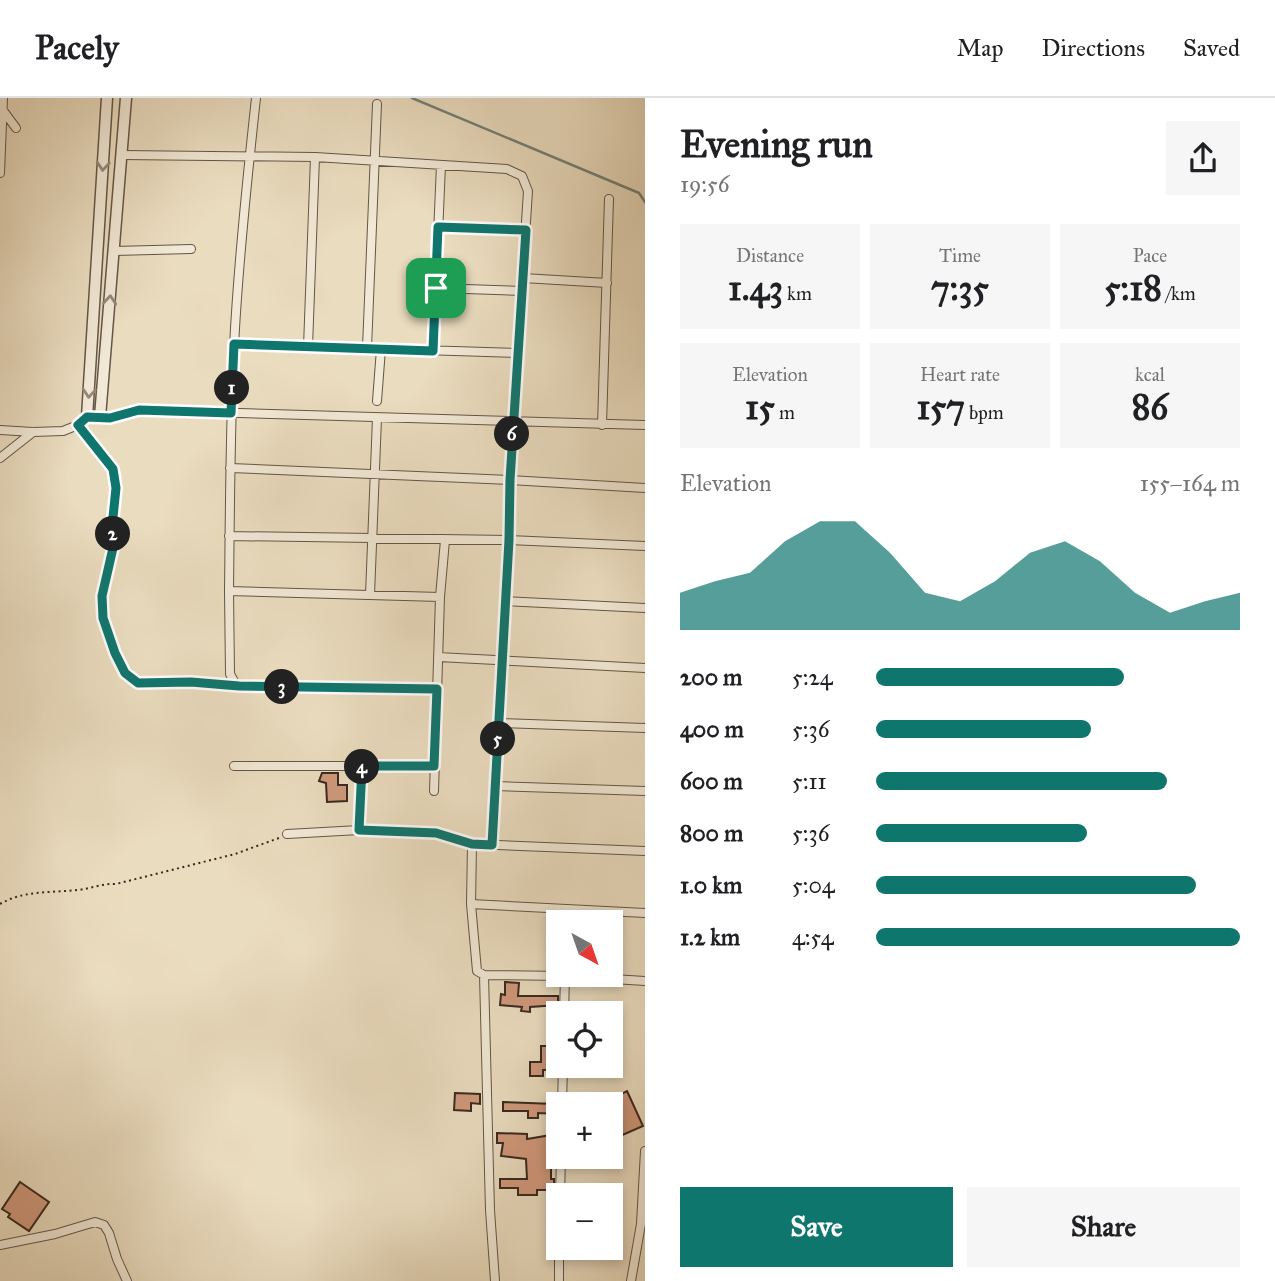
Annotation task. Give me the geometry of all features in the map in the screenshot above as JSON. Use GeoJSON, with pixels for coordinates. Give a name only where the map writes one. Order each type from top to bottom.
{"type":"FeatureCollection","features":[{"type":"Feature","properties":{"kind":"street"},"geometry":{"type":"LineString","coordinates":[[0,173],[4,98]]}},
{"type":"Feature","properties":{"kind":"street"},"geometry":{"type":"LineString","coordinates":[[87,417],[107,98]]}},
{"type":"Feature","properties":{"kind":"street"},"geometry":{"type":"LineString","coordinates":[[100,417],[126,98]]}},
{"type":"Feature","properties":{"kind":"street"},"geometry":{"type":"LineString","coordinates":[[256,98],[234,344],[229,536],[230,674],[239,686],[437,689]]}},
{"type":"Feature","properties":{"kind":"street"},"geometry":{"type":"LineString","coordinates":[[367,348],[377,104]]}},
{"type":"Feature","properties":{"kind":"street"},"geometry":{"type":"LineString","coordinates":[[2,108],[16,128]]}},
{"type":"Feature","properties":{"kind":"street"},"geometry":{"type":"LineString","coordinates":[[122,155],[315,157],[507,169],[522,176],[528,191],[513,423],[492,845]]}},
{"type":"Feature","properties":{"kind":"street"},"geometry":{"type":"LineString","coordinates":[[308,346],[315,157]]}},
{"type":"Feature","properties":{"kind":"street"},"geometry":{"type":"LineString","coordinates":[[433,351],[441,165]]}},
{"type":"Feature","properties":{"kind":"street"},"geometry":{"type":"LineString","coordinates":[[603,425],[610,199]]}},
{"type":"Feature","properties":{"kind":"street"},"geometry":{"type":"LineString","coordinates":[[438,227],[526,230]]}},
{"type":"Feature","properties":{"kind":"street"},"geometry":{"type":"LineString","coordinates":[[114,251],[191,249]]}},
{"type":"Feature","properties":{"kind":"street"},"geometry":{"type":"LineString","coordinates":[[523,278],[607,283]]}},
{"type":"Feature","properties":{"kind":"street"},"geometry":{"type":"LineString","coordinates":[[436,288],[522,291]]}},
{"type":"Feature","properties":{"kind":"street"},"geometry":{"type":"LineString","coordinates":[[234,344],[518,353]]}},
{"type":"Feature","properties":{"kind":"street"},"geometry":{"type":"LineString","coordinates":[[377,401],[381,349]]}},
{"type":"Feature","properties":{"kind":"street"},"geometry":{"type":"LineString","coordinates":[[0,430],[63,431],[78,425],[87,417],[110,418],[139,410],[645,425]]}},
{"type":"Feature","properties":{"kind":"street"},"geometry":{"type":"LineString","coordinates":[[370,595],[377,418]]}},
{"type":"Feature","properties":{"kind":"street"},"geometry":{"type":"LineString","coordinates":[[0,458],[33,432]]}},
{"type":"Feature","properties":{"kind":"street"},"geometry":{"type":"LineString","coordinates":[[230,468],[645,488]]}},
{"type":"Feature","properties":{"kind":"street"},"geometry":{"type":"LineString","coordinates":[[229,536],[509,540],[645,547]]}},
{"type":"Feature","properties":{"kind":"street"},"geometry":{"type":"LineString","coordinates":[[434,792],[440,597],[445,540]]}},
{"type":"Feature","properties":{"kind":"street"},"geometry":{"type":"LineString","coordinates":[[229,591],[440,597]]}},
{"type":"Feature","properties":{"kind":"street"},"geometry":{"type":"LineString","coordinates":[[505,601],[645,608]]}},
{"type":"Feature","properties":{"kind":"street"},"geometry":{"type":"LineString","coordinates":[[438,657],[645,668]]}},
{"type":"Feature","properties":{"kind":"street"},"geometry":{"type":"LineString","coordinates":[[499,723],[645,728]]}},
{"type":"Feature","properties":{"kind":"street"},"geometry":{"type":"LineString","coordinates":[[234,766],[434,766]]}},
{"type":"Feature","properties":{"kind":"street"},"geometry":{"type":"LineString","coordinates":[[359,830],[362,766]]}},
{"type":"Feature","properties":{"kind":"street"},"geometry":{"type":"LineString","coordinates":[[495,786],[645,791]]}},
{"type":"Feature","properties":{"kind":"street"},"geometry":{"type":"LineString","coordinates":[[287,834],[359,830],[436,833],[472,844],[645,851]]}},
{"type":"Feature","properties":{"kind":"street"},"geometry":{"type":"LineString","coordinates":[[472,844],[471,904],[477,971],[484,975],[546,976]]}},
{"type":"Feature","properties":{"kind":"street"},"geometry":{"type":"LineString","coordinates":[[471,904],[645,913]]}},
{"type":"Feature","properties":{"kind":"street"},"geometry":{"type":"LineString","coordinates":[[484,975],[490,1210],[495,1281]]}},
{"type":"Feature","properties":{"kind":"street"},"geometry":{"type":"LineString","coordinates":[[623,980],[645,981]]}},
{"type":"Feature","properties":{"kind":"street"},"geometry":{"type":"LineString","coordinates":[[631,1281],[643,1223],[645,1151]]}},
{"type":"Feature","properties":{"kind":"street"},"geometry":{"type":"LineString","coordinates":[[0,1245],[55,1234],[95,1222],[104,1225],[109,1233],[127,1281]]}},
{"type":"Feature","properties":{"kind":"street"},"geometry":{"type":"LineString","coordinates":[[559,1260],[559,1281]]}},
{"type":"Feature","properties":{"kind":"path"},"geometry":{"type":"LineString","coordinates":[[78,425],[113,469],[116,488],[113,548],[102,596],[103,618],[125,673],[138,683],[191,682],[239,686]]}},
{"type":"Feature","properties":{"kind":"path"},"geometry":{"type":"LineString","coordinates":[[0,904],[31,893],[116,884],[235,854],[287,834]]}},
{"type":"Feature","properties":{"kind":"building"},"geometry":{"type":"Polygon","coordinates":[[[322,773],[338,773],[338,785],[347,785],[347,801],[327,802],[326,783],[319,781],[322,773]]]}},
{"type":"Feature","properties":{"kind":"building"},"geometry":{"type":"Polygon","coordinates":[[[505,982],[519,983],[518,996],[558,996],[558,1001],[546,1001],[546,1006],[530,1007],[530,1012],[521,1011],[522,1007],[500,1005],[501,994],[505,995],[505,982]]]}},
{"type":"Feature","properties":{"kind":"building"},"geometry":{"type":"Polygon","coordinates":[[[541,1046],[546,1046],[546,1070],[543,1070],[543,1076],[530,1076],[530,1062],[541,1062],[541,1046]]]}},
{"type":"Feature","properties":{"kind":"building"},"geometry":{"type":"Polygon","coordinates":[[[627,1091],[643,1126],[623,1135],[623,1093],[627,1091]]]}},
{"type":"Feature","properties":{"kind":"building"},"geometry":{"type":"Polygon","coordinates":[[[455,1093],[480,1094],[480,1104],[471,1103],[471,1111],[454,1110],[455,1093]]]}},
{"type":"Feature","properties":{"kind":"building"},"geometry":{"type":"Polygon","coordinates":[[[503,1102],[546,1104],[546,1113],[538,1113],[538,1118],[528,1118],[528,1111],[503,1111],[503,1102]]]}},
{"type":"Feature","properties":{"kind":"building"},"geometry":{"type":"Polygon","coordinates":[[[497,1133],[527,1134],[527,1139],[546,1136],[546,1169],[551,1169],[554,1183],[546,1183],[546,1190],[537,1190],[537,1195],[518,1195],[518,1188],[500,1188],[500,1179],[527,1179],[526,1159],[501,1156],[503,1143],[497,1143],[497,1133]]]}},
{"type":"Feature","properties":{"kind":"building"},"geometry":{"type":"Polygon","coordinates":[[[20,1182],[49,1202],[29,1231],[8,1217],[10,1214],[2,1209],[20,1182]]]}},
{"type":"Feature","properties":{"kind":"waterway"},"geometry":{"type":"LineString","coordinates":[[412,98],[639,193],[645,202]]}},
{"type":"Feature","properties":{"kind":"route"},"geometry":{"type":"LineString","coordinates":[[438,227],[526,230],[510,480],[492,845],[472,844],[436,833],[359,830],[362,766],[434,766],[437,689],[239,686],[191,682],[157,684],[138,683],[125,673],[103,618],[102,596],[113,548],[116,488],[113,469],[78,425],[87,417],[110,418],[139,410],[231,413],[234,344],[433,351],[436,288],[438,227]]}}]}
